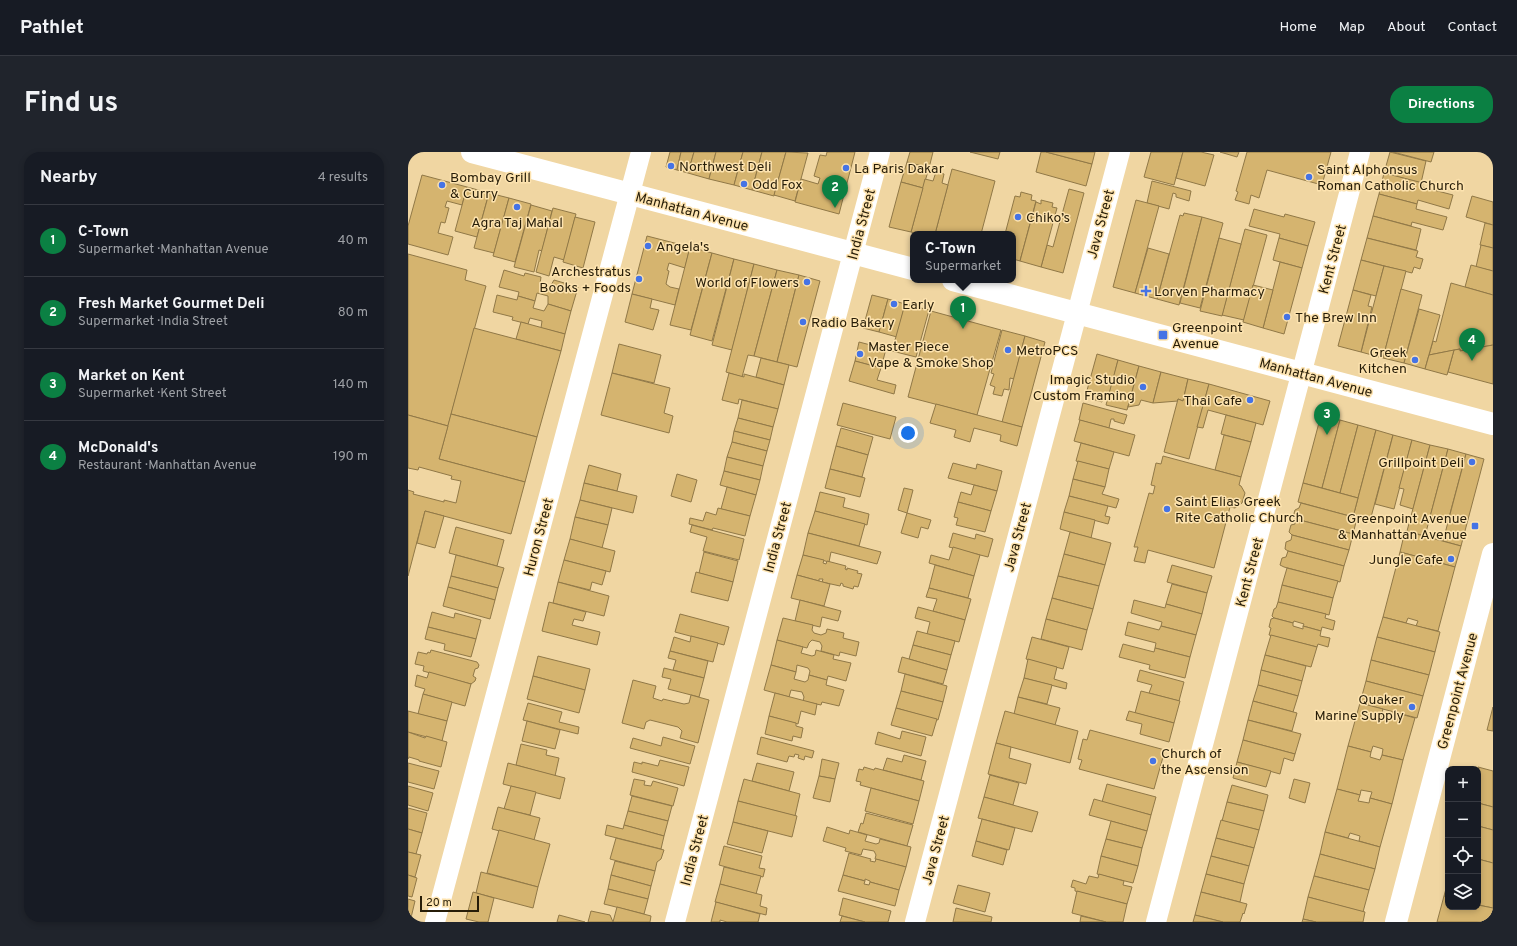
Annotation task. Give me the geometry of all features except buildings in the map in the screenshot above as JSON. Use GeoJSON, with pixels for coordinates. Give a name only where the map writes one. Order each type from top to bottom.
{"type":"FeatureCollection","features":[{"type":"Feature","properties":{"kind":"street","name":"Manhattan Avenue"},"geometry":{"type":"LineString","coordinates":[[472,152],[910,268]]}},
{"type":"Feature","properties":{"kind":"street","name":"Huron Street"},"geometry":{"type":"LineString","coordinates":[[435,922],[641,152]]}},
{"type":"Feature","properties":{"kind":"street","name":"India Street"},"geometry":{"type":"LineString","coordinates":[[675,922],[880,152]]}},
{"type":"Feature","properties":{"kind":"street","name":"Java Street"},"geometry":{"type":"LineString","coordinates":[[916,922],[1076,313],[1120,152]]}},
{"type":"Feature","properties":{"kind":"street","name":"Kent Street"},"geometry":{"type":"LineString","coordinates":[[1156,922],[1360,152]]}},
{"type":"Feature","properties":{"kind":"street","name":"Manhattan Avenue"},"geometry":{"type":"LineString","coordinates":[[964,283],[1493,424]]}},
{"type":"Feature","properties":{"kind":"street","name":"Greenpoint Avenue"},"geometry":{"type":"LineString","coordinates":[[1396,922],[1493,554]]}},
{"type":"Feature","properties":{"kind":"place","name":"Northwest Deli"},"geometry":{"type":"Point","coordinates":[671,166]}},
{"type":"Feature","properties":{"kind":"place","name":"La Paris Dakar"},"geometry":{"type":"Point","coordinates":[846,168]}},
{"type":"Feature","properties":{"kind":"place","name":"Saint Alphonsus Roman Catholic Church"},"geometry":{"type":"Point","coordinates":[1309,177]}},
{"type":"Feature","properties":{"kind":"place","name":"Odd Fox"},"geometry":{"type":"Point","coordinates":[744,184]}},
{"type":"Feature","properties":{"kind":"place","name":"Bombay Grill & Curry"},"geometry":{"type":"Point","coordinates":[442,185]}},
{"type":"Feature","properties":{"kind":"place","name":"Agra Taj Mahal"},"geometry":{"type":"Point","coordinates":[517,207]}},
{"type":"Feature","properties":{"kind":"place","name":"Fresh Market Gourmet Deli"},"geometry":{"type":"Point","coordinates":[835,208]}},
{"type":"Feature","properties":{"kind":"place","name":"Chiko’s"},"geometry":{"type":"Point","coordinates":[1018,217]}},
{"type":"Feature","properties":{"kind":"place","name":"Angela's"},"geometry":{"type":"Point","coordinates":[648,246]}},
{"type":"Feature","properties":{"kind":"place","name":"Archestratus Books + Foods"},"geometry":{"type":"Point","coordinates":[639,279]}},
{"type":"Feature","properties":{"kind":"place","name":"World of Flowers"},"geometry":{"type":"Point","coordinates":[807,282]}},
{"type":"Feature","properties":{"kind":"place","name":"Lorven Pharmacy"},"geometry":{"type":"Point","coordinates":[1146,291]}},
{"type":"Feature","properties":{"kind":"place","name":"Early"},"geometry":{"type":"Point","coordinates":[894,304]}},
{"type":"Feature","properties":{"kind":"place","name":"The Brew Inn"},"geometry":{"type":"Point","coordinates":[1287,317]}},
{"type":"Feature","properties":{"kind":"place","name":"Radio Bakery"},"geometry":{"type":"Point","coordinates":[803,322]}},
{"type":"Feature","properties":{"kind":"place","name":"C-Town"},"geometry":{"type":"Point","coordinates":[963,329]}},
{"type":"Feature","properties":{"kind":"place","name":"Greenpoint Avenue"},"geometry":{"type":"Point","coordinates":[1163,335]}},
{"type":"Feature","properties":{"kind":"place","name":"MetroPCS"},"geometry":{"type":"Point","coordinates":[1008,350]}},
{"type":"Feature","properties":{"kind":"place","name":"Master Piece Vape & Smoke Shop"},"geometry":{"type":"Point","coordinates":[860,354]}},
{"type":"Feature","properties":{"kind":"place","name":"Greek Kitchen"},"geometry":{"type":"Point","coordinates":[1415,360]}},
{"type":"Feature","properties":{"kind":"place","name":"McDonald's"},"geometry":{"type":"Point","coordinates":[1472,361]}},
{"type":"Feature","properties":{"kind":"place","name":"Imagic Studio Custom Framing"},"geometry":{"type":"Point","coordinates":[1143,387]}},
{"type":"Feature","properties":{"kind":"place","name":"Thai Cafe"},"geometry":{"type":"Point","coordinates":[1250,400]}},
{"type":"Feature","properties":{"kind":"place","name":"Market on Kent"},"geometry":{"type":"Point","coordinates":[1327,435]}},
{"type":"Feature","properties":{"kind":"place","name":"Grillpoint Deli"},"geometry":{"type":"Point","coordinates":[1472,462]}},
{"type":"Feature","properties":{"kind":"place","name":"Saint Elias Greek Rite Catholic Church"},"geometry":{"type":"Point","coordinates":[1167,509]}},
{"type":"Feature","properties":{"kind":"place","name":"Greenpoint Avenue & Manhattan Avenue"},"geometry":{"type":"Point","coordinates":[1475,526]}},
{"type":"Feature","properties":{"kind":"place","name":"Jungle Cafe"},"geometry":{"type":"Point","coordinates":[1451,559]}},
{"type":"Feature","properties":{"kind":"place","name":"Quaker Marine Supply"},"geometry":{"type":"Point","coordinates":[1412,707]}},
{"type":"Feature","properties":{"kind":"place","name":"Church of the Ascension"},"geometry":{"type":"Point","coordinates":[1153,761]}}]}
